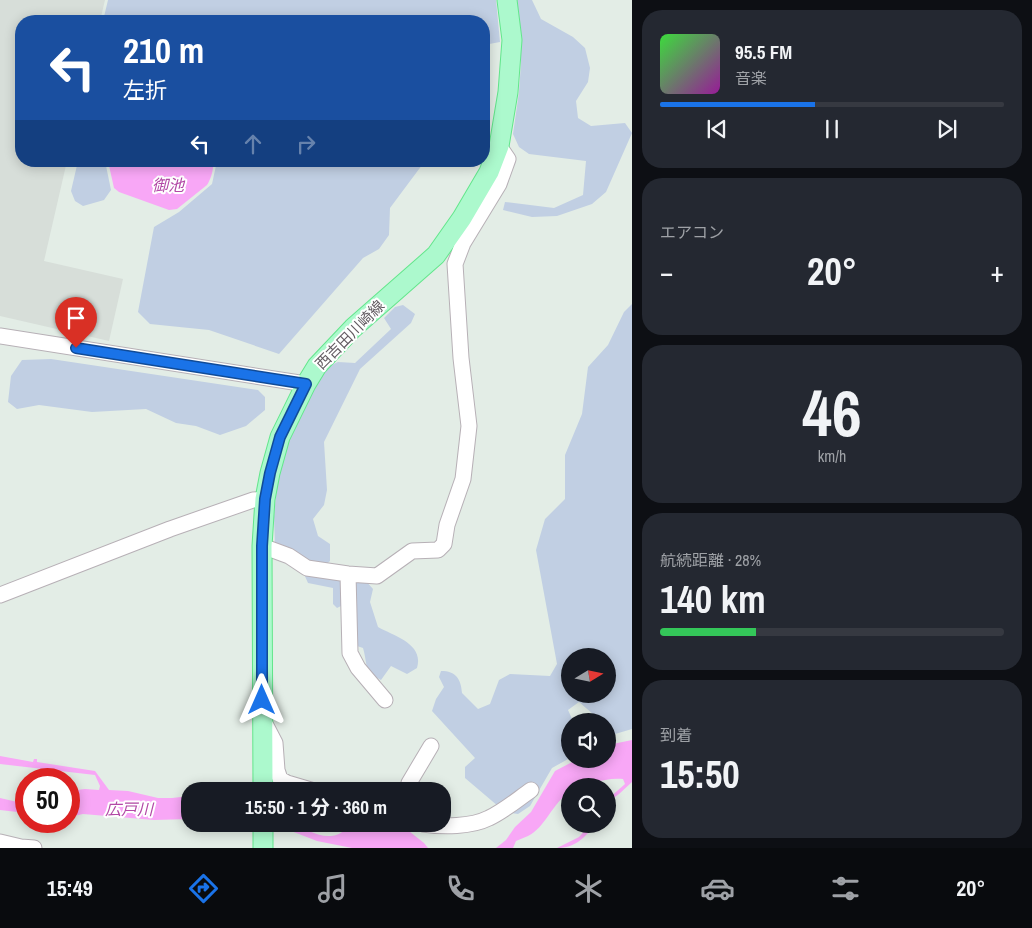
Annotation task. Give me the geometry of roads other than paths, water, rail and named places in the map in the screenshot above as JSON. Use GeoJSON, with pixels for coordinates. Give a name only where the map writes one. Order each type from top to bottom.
{"type":"FeatureCollection","features":[{"type":"Feature","properties":{"kind":"main road","name":"西吉田川崎線"},"geometry":{"type":"LineString","coordinates":[[263,782],[262,546],[265,499],[280,437],[317,366],[342,340],[436,255],[462,218],[489,172],[499,146],[508,92],[512,40],[507,0]]}},
{"type":"Feature","properties":{"kind":"main road"},"geometry":{"type":"LineString","coordinates":[[263,832],[263,848]]}},
{"type":"Feature","properties":{"kind":"street"},"geometry":{"type":"LineString","coordinates":[[262,546],[289,556],[307,568],[377,576],[412,551],[438,550],[444,544],[447,524],[463,479],[469,426],[461,358],[455,264],[463,243],[499,184],[508,159],[499,146]]}},
{"type":"Feature","properties":{"kind":"street"},"geometry":{"type":"LineString","coordinates":[[0,336],[306,384]]}},
{"type":"Feature","properties":{"kind":"street"},"geometry":{"type":"LineString","coordinates":[[0,595],[170,529],[253,500],[265,499]]}},
{"type":"Feature","properties":{"kind":"street"},"geometry":{"type":"LineString","coordinates":[[348,574],[350,652],[358,668],[385,700]]}},
{"type":"Feature","properties":{"kind":"street"},"geometry":{"type":"LineString","coordinates":[[262,718],[275,743],[277,770],[280,779],[285,782]]}},
{"type":"Feature","properties":{"kind":"street"},"geometry":{"type":"LineString","coordinates":[[410,782],[431,746]]}},
{"type":"Feature","properties":{"kind":"street"},"geometry":{"type":"LineString","coordinates":[[451,825],[492,817],[532,790]]}},
{"type":"Feature","properties":{"kind":"street"},"geometry":{"type":"LineString","coordinates":[[0,842],[34,848]]}},
{"type":"Feature","properties":{"kind":"water","name":"御池"},"geometry":{"type":"Polygon","coordinates":[[[109,167],[213,167],[207,185],[177,209],[169,210],[119,192],[114,188],[109,167]]]}},
{"type":"Feature","properties":{"kind":"water"},"geometry":{"type":"Polygon","coordinates":[[[632,740],[632,782],[619,794],[616,796],[616,792],[625,784],[623,779],[561,778],[561,800],[540,827],[528,836],[516,841],[513,848],[496,848],[506,840],[515,827],[531,812],[555,771],[561,768],[616,768],[616,743],[632,740]]]}},
{"type":"Feature","properties":{"kind":"water"},"geometry":{"type":"Polygon","coordinates":[[[0,756],[33,762],[34,759],[37,759],[37,762],[76,768],[35,768],[0,764],[0,756]]]}},
{"type":"Feature","properties":{"kind":"water","name":"広戸川"},"geometry":{"type":"Polygon","coordinates":[[[80,769],[95,771],[109,790],[128,791],[158,798],[181,797],[181,819],[154,820],[80,815],[80,790],[99,790],[100,786],[95,775],[80,773],[80,769]]]}},
{"type":"Feature","properties":{"kind":"water"},"geometry":{"type":"Polygon","coordinates":[[[0,798],[15,801],[15,812],[0,810],[0,798]]]}},
{"type":"Feature","properties":{"kind":"water"},"geometry":{"type":"Polygon","coordinates":[[[294,832],[311,832],[331,836],[343,832],[410,832],[428,848],[352,848],[317,841],[294,832]]]}},
{"type":"Feature","properties":{"kind":"water"},"geometry":{"type":"Polygon","coordinates":[[[583,833],[588,833],[574,844],[557,848],[579,837],[583,833]]]}}]}
